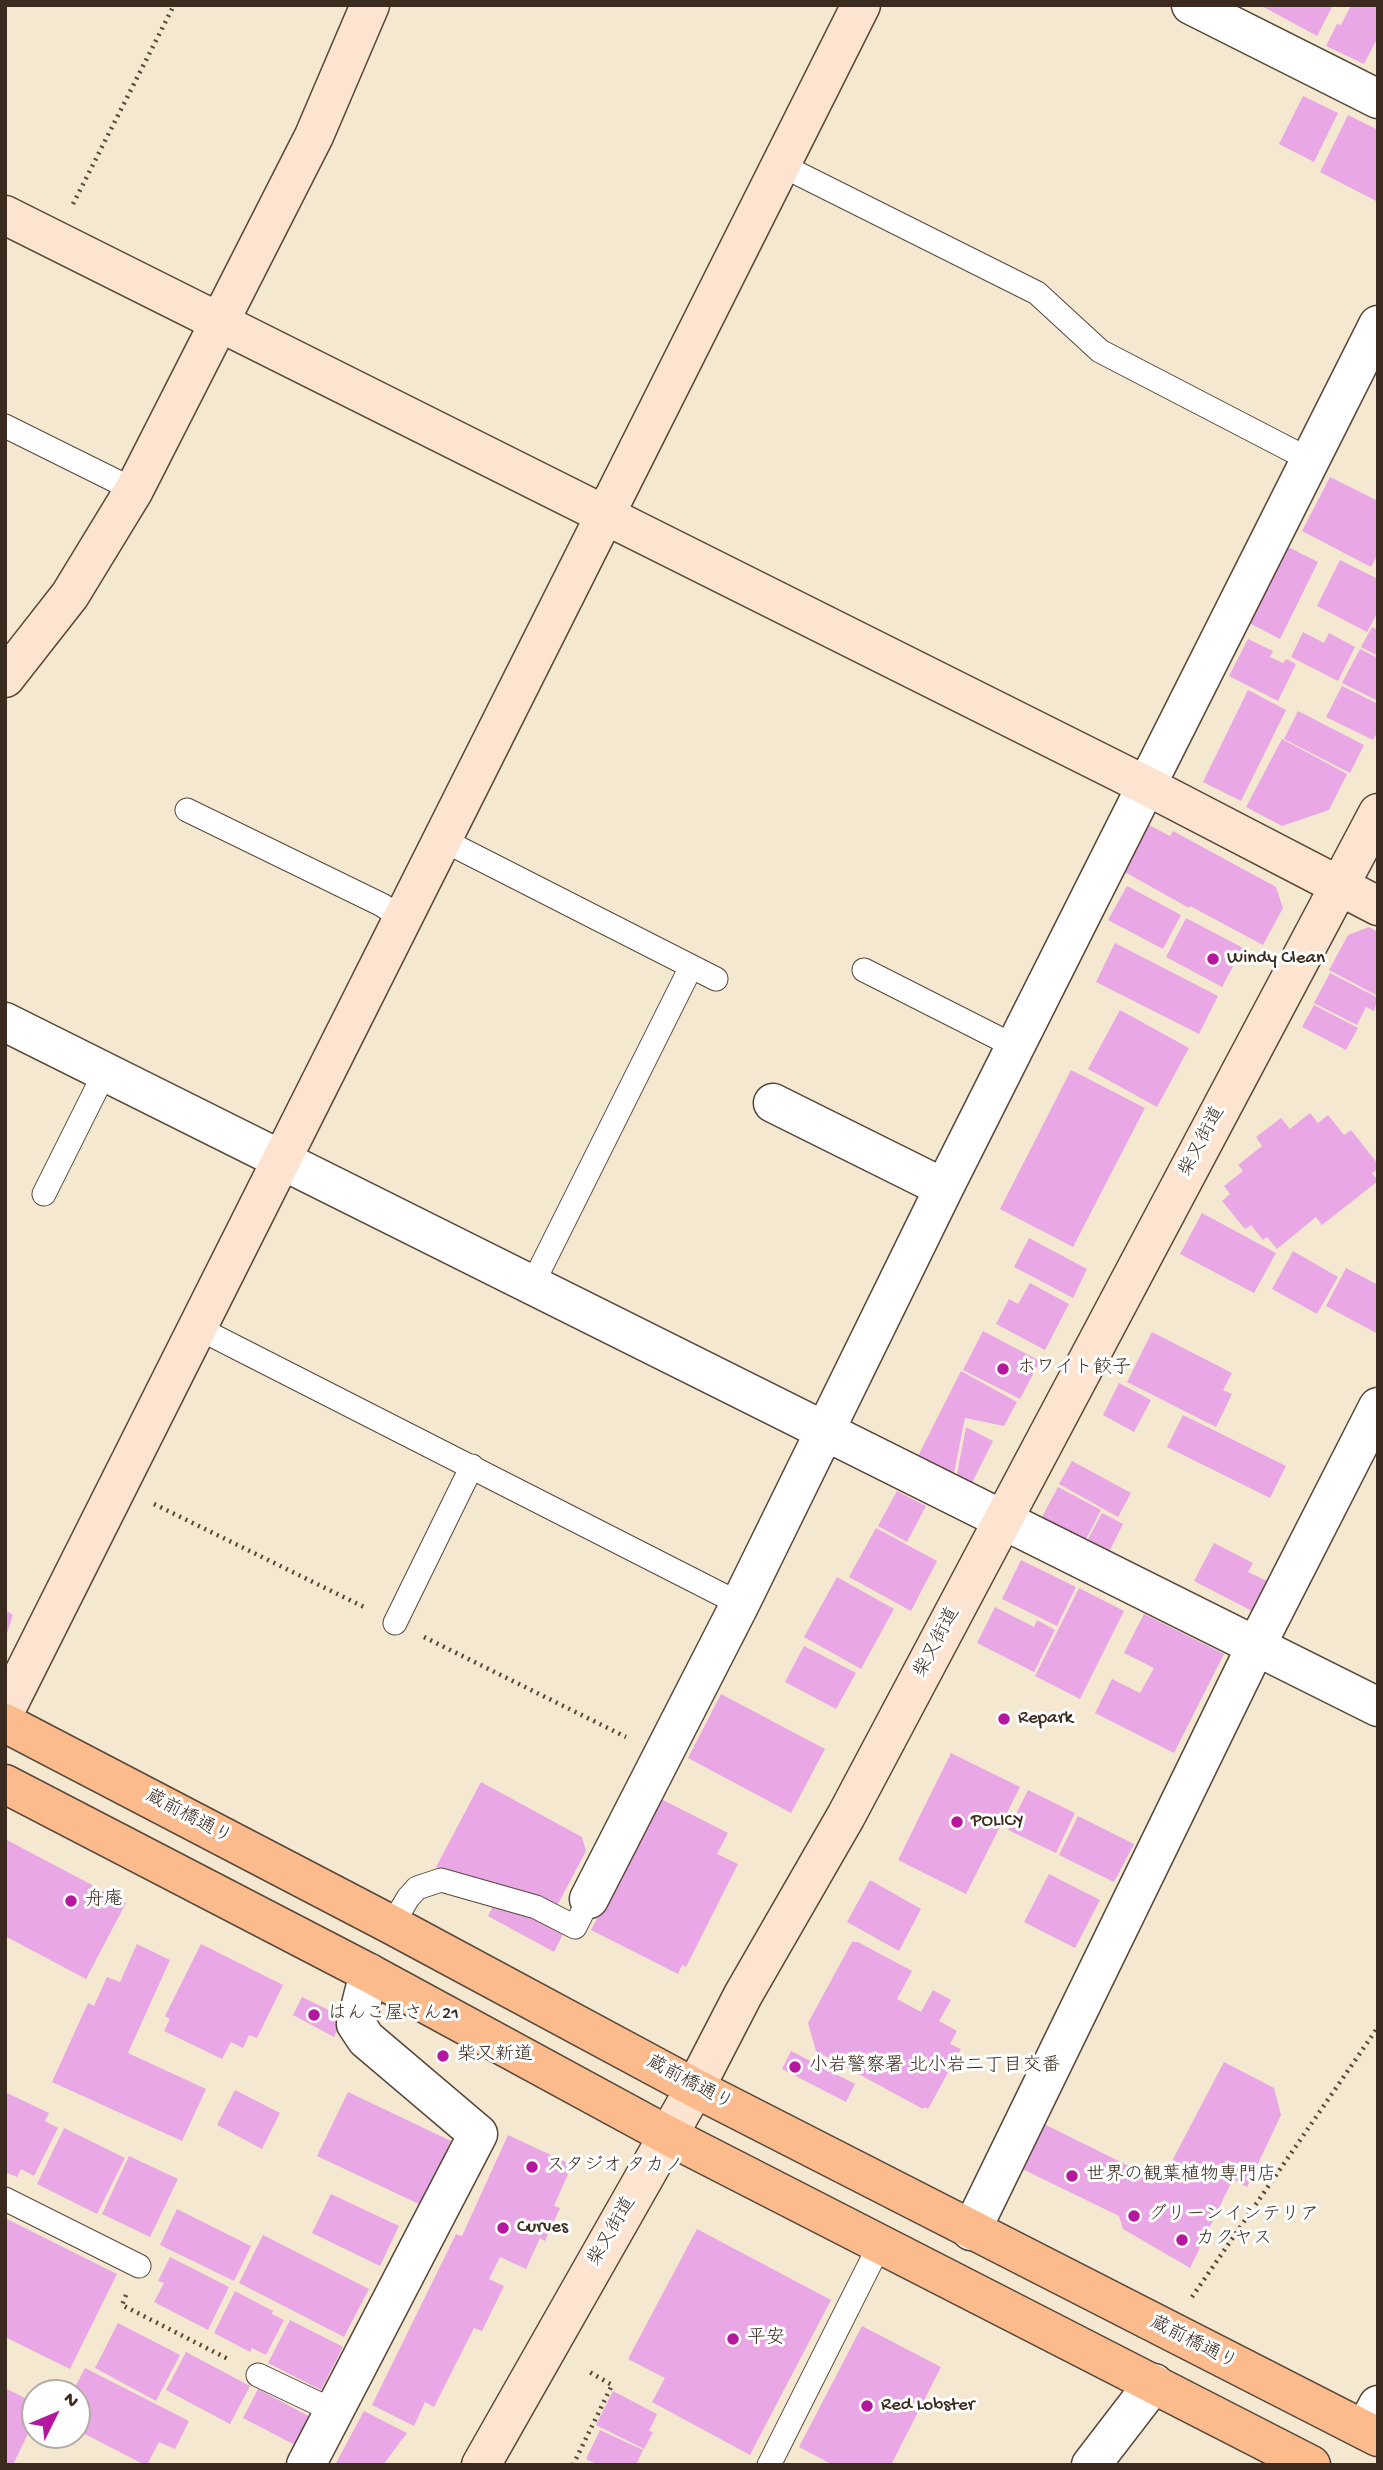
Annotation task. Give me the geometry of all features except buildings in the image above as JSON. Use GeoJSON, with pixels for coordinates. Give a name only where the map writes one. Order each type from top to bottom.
{"type":"FeatureCollection","features":[{"type":"Feature","properties":{"kind":"main road","name":"蔵前橋通り"},"geometry":{"type":"LineString","coordinates":[[5,1723],[392,1924],[695,2088],[971,2231],[1373,2424]]}},
{"type":"Feature","properties":{"kind":"main road"},"geometry":{"type":"LineString","coordinates":[[5,1784],[369,1973],[667,2135],[1311,2465]]}},
{"type":"Feature","properties":{"kind":"street"},"geometry":{"type":"LineString","coordinates":[[5,678],[70,595],[134,490],[314,136],[370,5]]}},
{"type":"Feature","properties":{"kind":"street"},"geometry":{"type":"LineString","coordinates":[[5,1711],[861,5]]}},
{"type":"Feature","properties":{"kind":"street"},"geometry":{"type":"LineString","coordinates":[[1191,5],[1232,14],[1378,99]]}},
{"type":"Feature","properties":{"kind":"street"},"geometry":{"type":"LineString","coordinates":[[5,215],[1147,786],[1378,906]]}},
{"type":"Feature","properties":{"kind":"street"},"geometry":{"type":"LineString","coordinates":[[589,1899],[740,1604],[944,1188],[1378,325]]}},
{"type":"Feature","properties":{"kind":"street","name":"柴又街道"},"geometry":{"type":"LineString","coordinates":[[481,2465],[846,1816],[1378,813]]}},
{"type":"Feature","properties":{"kind":"street"},"geometry":{"type":"LineString","coordinates":[[5,1022],[1378,1707]]}},
{"type":"Feature","properties":{"kind":"street"},"geometry":{"type":"LineString","coordinates":[[773,1103],[944,1188]]}},
{"type":"Feature","properties":{"kind":"street"},"geometry":{"type":"LineString","coordinates":[[971,2231],[1256,1646],[1378,1407]]}},
{"type":"Feature","properties":{"kind":"street"},"geometry":{"type":"LineString","coordinates":[[306,2465],[478,2134],[366,2039],[356,2024],[369,1973]]}},
{"type":"Feature","properties":{"kind":"street"},"geometry":{"type":"LineString","coordinates":[[1091,2465],[1154,2383]]}},
{"type":"Feature","properties":{"kind":"lane"},"geometry":{"type":"LineString","coordinates":[[781,165],[1037,293],[1100,351],[1310,460]]}},
{"type":"Feature","properties":{"kind":"lane"},"geometry":{"type":"LineString","coordinates":[[5,426],[134,490]]}},
{"type":"Feature","properties":{"kind":"lane"},"geometry":{"type":"LineString","coordinates":[[187,810],[382,905],[403,919]]}},
{"type":"Feature","properties":{"kind":"lane"},"geometry":{"type":"LineString","coordinates":[[441,839],[716,979]]}},
{"type":"Feature","properties":{"kind":"lane"},"geometry":{"type":"LineString","coordinates":[[532,1285],[691,967]]}},
{"type":"Feature","properties":{"kind":"lane"},"geometry":{"type":"LineString","coordinates":[[864,970],[1016,1048]]}},
{"type":"Feature","properties":{"kind":"lane"},"geometry":{"type":"LineString","coordinates":[[44,1194],[105,1072]]}},
{"type":"Feature","properties":{"kind":"lane"},"geometry":{"type":"LineString","coordinates":[[198,1328],[740,1604]]}},
{"type":"Feature","properties":{"kind":"lane"},"geometry":{"type":"LineString","coordinates":[[395,1623],[472,1466]]}},
{"type":"Feature","properties":{"kind":"lane"},"geometry":{"type":"LineString","coordinates":[[392,1924],[417,1888],[441,1880],[536,1907],[575,1927],[589,1899]]}},
{"type":"Feature","properties":{"kind":"lane"},"geometry":{"type":"LineString","coordinates":[[5,2199],[138,2266]]}},
{"type":"Feature","properties":{"kind":"lane"},"geometry":{"type":"LineString","coordinates":[[769,2465],[880,2244]]}},
{"type":"Feature","properties":{"kind":"lane"},"geometry":{"type":"LineString","coordinates":[[258,2375],[334,2411]]}},
{"type":"Feature","properties":{"kind":"path"},"geometry":{"type":"LineString","coordinates":[[55,240],[174,5]]}},
{"type":"Feature","properties":{"kind":"path"},"geometry":{"type":"LineString","coordinates":[[1188,2304],[1378,2026]]}},
{"type":"Feature","properties":{"kind":"path"},"geometry":{"type":"LineString","coordinates":[[138,2266],[122,2305],[258,2375]]}},
{"type":"Feature","properties":{"kind":"path"},"geometry":{"type":"LineString","coordinates":[[573,2465],[612,2385],[586,2370]]}},
{"type":"Feature","properties":{"kind":"place","name":"Windy Clean"},"geometry":{"type":"Point","coordinates":[1213,959]}},
{"type":"Feature","properties":{"kind":"place","name":"ホワイト餃子"},"geometry":{"type":"Point","coordinates":[1003,1369]}},
{"type":"Feature","properties":{"kind":"place","name":"Repark"},"geometry":{"type":"Point","coordinates":[1004,1719]}},
{"type":"Feature","properties":{"kind":"place","name":"POLICY"},"geometry":{"type":"Point","coordinates":[957,1822]}},
{"type":"Feature","properties":{"kind":"place","name":"舟庵"},"geometry":{"type":"Point","coordinates":[71,1901]}},
{"type":"Feature","properties":{"kind":"place","name":"はんこ屋さん21"},"geometry":{"type":"Point","coordinates":[314,2015]}},
{"type":"Feature","properties":{"kind":"place","name":"柴又新道"},"geometry":{"type":"Point","coordinates":[443,2056]}},
{"type":"Feature","properties":{"kind":"place","name":"小岩警察署 北小岩二丁目交番"},"geometry":{"type":"Point","coordinates":[795,2067]}},
{"type":"Feature","properties":{"kind":"place","name":"スタジオ タカノ"},"geometry":{"type":"Point","coordinates":[532,2167]}},
{"type":"Feature","properties":{"kind":"place","name":"世界の観葉植物専門店"},"geometry":{"type":"Point","coordinates":[1072,2176]}},
{"type":"Feature","properties":{"kind":"place","name":"グリーンインテリア"},"geometry":{"type":"Point","coordinates":[1134,2216]}},
{"type":"Feature","properties":{"kind":"place","name":"Curves"},"geometry":{"type":"Point","coordinates":[503,2228]}},
{"type":"Feature","properties":{"kind":"place","name":"カクヤス"},"geometry":{"type":"Point","coordinates":[1182,2240]}},
{"type":"Feature","properties":{"kind":"place","name":"平安"},"geometry":{"type":"Point","coordinates":[733,2339]}},
{"type":"Feature","properties":{"kind":"place","name":"Red Lobster"},"geometry":{"type":"Point","coordinates":[867,2406]}}]}
